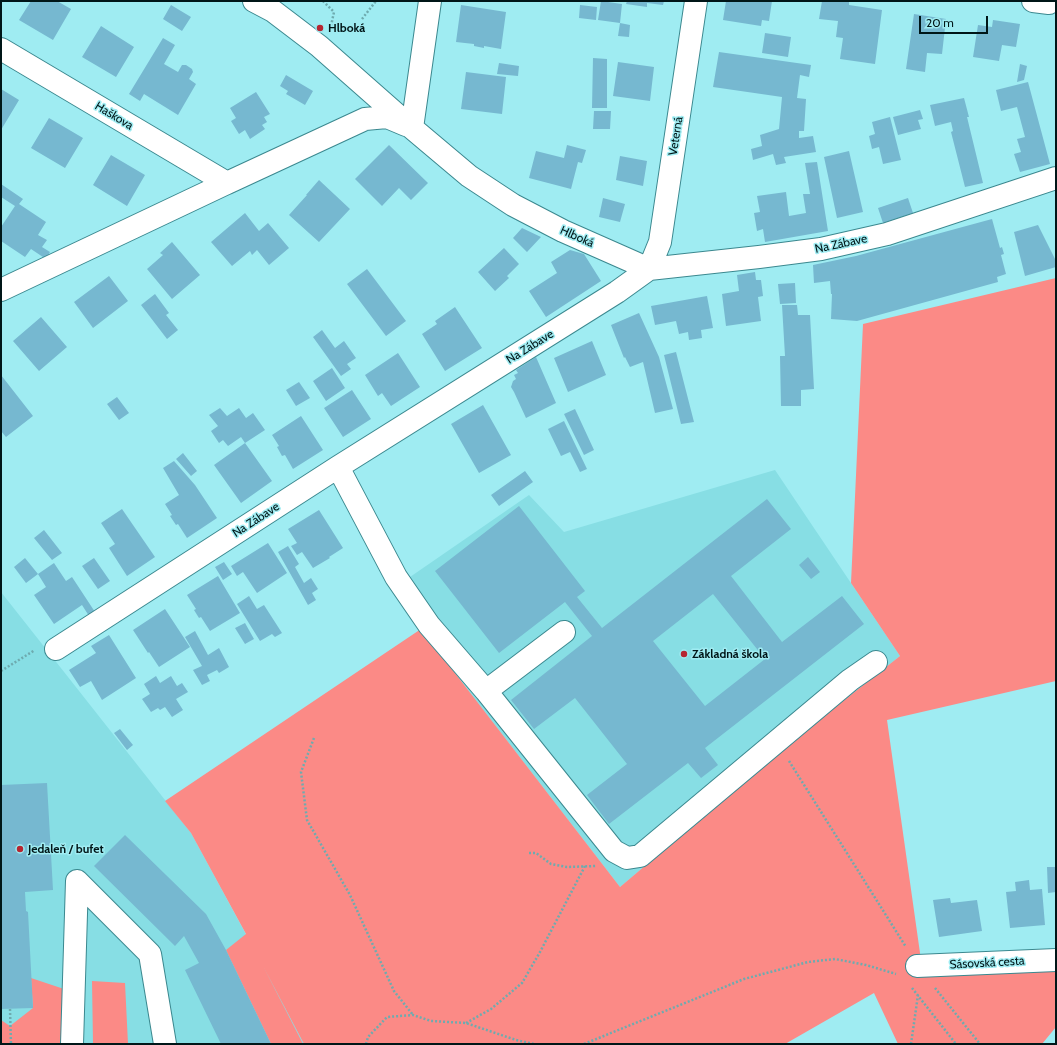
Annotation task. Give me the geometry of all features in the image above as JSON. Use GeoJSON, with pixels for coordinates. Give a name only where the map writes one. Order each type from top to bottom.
{"type":"FeatureCollection","features":[{"type":"Feature","properties":{"kind":"street","name":"Hlboká"},"geometry":{"type":"LineString","coordinates":[[254,1],[273,11],[319,46],[469,176],[513,205],[564,231],[649,269]]}},
{"type":"Feature","properties":{"kind":"street"},"geometry":{"type":"LineString","coordinates":[[1,290],[365,119],[387,117],[412,128],[430,1]]}},
{"type":"Feature","properties":{"kind":"street","name":"Veterná"},"geometry":{"type":"LineString","coordinates":[[649,269],[660,242],[696,1]]}},
{"type":"Feature","properties":{"kind":"street","name":"Haškova"},"geometry":{"type":"LineString","coordinates":[[1,49],[227,183]]}},
{"type":"Feature","properties":{"kind":"street","name":"Na Zábave"},"geometry":{"type":"LineString","coordinates":[[47,649],[617,292],[649,269],[821,250],[887,234],[1056,178]]}},
{"type":"Feature","properties":{"kind":"street"},"geometry":{"type":"LineString","coordinates":[[338,467],[396,577],[428,625],[486,691],[614,851],[627,858],[640,856],[850,680],[876,662]]}},
{"type":"Feature","properties":{"kind":"street"},"geometry":{"type":"LineString","coordinates":[[486,691],[564,632]]}},
{"type":"Feature","properties":{"kind":"street"},"geometry":{"type":"LineString","coordinates":[[72,1044],[77,881],[150,954],[165,1044]]}},
{"type":"Feature","properties":{"kind":"street","name":"Sásovská cesta"},"geometry":{"type":"LineString","coordinates":[[909,976],[1056,960]]}},
{"type":"Feature","properties":{"kind":"path"},"geometry":{"type":"LineString","coordinates":[[362,18],[376,1]]}},
{"type":"Feature","properties":{"kind":"path"},"geometry":{"type":"LineString","coordinates":[[1,670],[47,649]]}},
{"type":"Feature","properties":{"kind":"path"},"geometry":{"type":"LineString","coordinates":[[314,738],[301,772],[307,820],[350,895],[394,991],[413,1015]]}},
{"type":"Feature","properties":{"kind":"path"},"geometry":{"type":"LineString","coordinates":[[792,765],[909,976],[918,996],[956,1044]]}},
{"type":"Feature","properties":{"kind":"path"},"geometry":{"type":"LineString","coordinates":[[529,853],[536,852],[551,864],[567,867],[612,865],[627,858]]}},
{"type":"Feature","properties":{"kind":"path"},"geometry":{"type":"LineString","coordinates":[[466,1022],[491,1009],[522,983],[585,866]]}},
{"type":"Feature","properties":{"kind":"path"},"geometry":{"type":"LineString","coordinates":[[584,1044],[744,979],[808,962],[836,960],[866,965],[909,976],[980,1044]]}},
{"type":"Feature","properties":{"kind":"path"},"geometry":{"type":"LineString","coordinates":[[912,1044],[918,996]]}},
{"type":"Feature","properties":{"kind":"path"},"geometry":{"type":"LineString","coordinates":[[10,1009],[11,1044]]}},
{"type":"Feature","properties":{"kind":"path"},"geometry":{"type":"LineString","coordinates":[[366,1044],[368,1037],[387,1018],[413,1015],[431,1021],[466,1022],[516,1040],[534,1044]]}},
{"type":"Feature","properties":{"kind":"shaded area"},"geometry":{"type":"Polygon","coordinates":[[[1056,278],[1056,681],[887,720],[921,960],[1056,969],[1056,1027],[1042,1044],[898,1044],[874,993],[785,1044],[304,1044],[263,966],[303,1044],[271,1044],[226,950],[246,934],[191,833],[165,801],[421,629],[620,887],[790,743],[900,656],[851,583],[863,324],[1056,278]]]}},
{"type":"Feature","properties":{"kind":"shaded area"},"geometry":{"type":"Polygon","coordinates":[[[775,470],[900,656],[790,743],[620,887],[421,629],[410,577],[529,495],[564,532],[775,470]]]}},
{"type":"Feature","properties":{"kind":"shaded area"},"geometry":{"type":"Polygon","coordinates":[[[1,592],[191,833],[304,1044],[1,1044],[1,592]]]}},
{"type":"Feature","properties":{"kind":"shaded area"},"geometry":{"type":"Polygon","coordinates":[[[31,978],[67,990],[65,1044],[1,1044],[1,1020],[10,1026],[33,1008],[31,978]]]}},
{"type":"Feature","properties":{"kind":"shaded area"},"geometry":{"type":"Polygon","coordinates":[[[92,981],[125,983],[128,1044],[93,1044],[92,981]]]}},
{"type":"Feature","properties":{"kind":"building"},"geometry":{"type":"Polygon","coordinates":[[[31,1],[57,1],[71,9],[53,40],[19,20],[31,1]]]}},
{"type":"Feature","properties":{"kind":"building"},"geometry":{"type":"Polygon","coordinates":[[[601,1],[622,4],[620,23],[598,20],[601,1]]]}},
{"type":"Feature","properties":{"kind":"building"},"geometry":{"type":"Polygon","coordinates":[[[627,1],[664,1],[663,5],[647,3],[647,7],[626,4],[627,1]]]}},
{"type":"Feature","properties":{"kind":"building"},"geometry":{"type":"Polygon","coordinates":[[[726,1],[772,1],[769,21],[762,20],[761,26],[723,20],[726,1]]]}},
{"type":"Feature","properties":{"kind":"building"},"geometry":{"type":"Polygon","coordinates":[[[822,1],[849,1],[849,5],[882,10],[875,64],[840,59],[843,38],[836,37],[838,21],[819,19],[822,1]]]}},
{"type":"Feature","properties":{"kind":"building"},"geometry":{"type":"Polygon","coordinates":[[[171,5],[191,17],[182,31],[163,19],[171,5]]]}},
{"type":"Feature","properties":{"kind":"building"},"geometry":{"type":"Polygon","coordinates":[[[461,5],[506,12],[501,49],[484,46],[484,48],[474,46],[474,44],[456,42],[461,5]]]}},
{"type":"Feature","properties":{"kind":"building"},"geometry":{"type":"Polygon","coordinates":[[[580,5],[597,7],[596,20],[579,18],[580,5]]]}},
{"type":"Feature","properties":{"kind":"building"},"geometry":{"type":"Polygon","coordinates":[[[914,14],[946,19],[942,54],[927,53],[925,72],[906,69],[914,14]]]}},
{"type":"Feature","properties":{"kind":"building"},"geometry":{"type":"Polygon","coordinates":[[[993,20],[1020,24],[1016,47],[1002,45],[999,61],[973,57],[978,25],[992,27],[993,20]]]}},
{"type":"Feature","properties":{"kind":"building"},"geometry":{"type":"Polygon","coordinates":[[[620,23],[630,25],[629,37],[618,36],[620,23]]]}},
{"type":"Feature","properties":{"kind":"building"},"geometry":{"type":"Polygon","coordinates":[[[101,26],[134,47],[116,77],[82,57],[101,26]]]}},
{"type":"Feature","properties":{"kind":"building"},"geometry":{"type":"Polygon","coordinates":[[[765,33],[791,37],[788,57],[762,53],[765,33]]]}},
{"type":"Feature","properties":{"kind":"building"},"geometry":{"type":"Polygon","coordinates":[[[163,38],[175,45],[164,64],[178,72],[182,65],[186,65],[192,69],[193,72],[189,79],[196,84],[178,115],[144,94],[140,101],[129,94],[163,38]]]}},
{"type":"Feature","properties":{"kind":"building"},"geometry":{"type":"Polygon","coordinates":[[[719,52],[811,65],[809,77],[800,75],[797,98],[806,99],[804,131],[799,131],[799,138],[813,136],[816,152],[784,157],[786,163],[776,165],[773,154],[753,160],[751,149],[762,146],[760,135],[779,129],[782,97],[713,87],[719,52]]]}},
{"type":"Feature","properties":{"kind":"building"},"geometry":{"type":"Polygon","coordinates":[[[593,58],[607,59],[607,108],[592,108],[593,58]]]}},
{"type":"Feature","properties":{"kind":"building"},"geometry":{"type":"Polygon","coordinates":[[[618,62],[654,67],[650,101],[613,96],[618,62]]]}},
{"type":"Feature","properties":{"kind":"building"},"geometry":{"type":"Polygon","coordinates":[[[499,63],[519,66],[518,76],[497,74],[499,63]]]}},
{"type":"Feature","properties":{"kind":"building"},"geometry":{"type":"Polygon","coordinates":[[[1020,64],[1027,66],[1024,80],[1017,82],[1020,64]]]}},
{"type":"Feature","properties":{"kind":"building"},"geometry":{"type":"Polygon","coordinates":[[[466,72],[506,77],[502,114],[461,109],[466,72]]]}},
{"type":"Feature","properties":{"kind":"building"},"geometry":{"type":"Polygon","coordinates":[[[286,75],[313,91],[305,105],[286,94],[288,91],[280,86],[286,75]]]}},
{"type":"Feature","properties":{"kind":"building"},"geometry":{"type":"Polygon","coordinates":[[[1028,82],[1050,164],[1020,172],[1014,154],[1021,152],[1017,139],[1025,137],[1017,107],[1001,111],[996,90],[1028,82]]]}},
{"type":"Feature","properties":{"kind":"building"},"geometry":{"type":"Polygon","coordinates":[[[1,89],[19,100],[1,130],[1,89]]]}},
{"type":"Feature","properties":{"kind":"building"},"geometry":{"type":"Polygon","coordinates":[[[256,92],[270,114],[264,117],[267,122],[262,125],[265,129],[250,139],[245,130],[239,134],[231,121],[236,118],[230,108],[256,92]]]}},
{"type":"Feature","properties":{"kind":"building"},"geometry":{"type":"Polygon","coordinates":[[[964,98],[969,117],[967,117],[983,183],[965,187],[951,132],[953,131],[951,122],[935,126],[930,105],[964,98]]]}},
{"type":"Feature","properties":{"kind":"building"},"geometry":{"type":"Polygon","coordinates":[[[920,110],[923,119],[918,120],[921,129],[898,135],[893,117],[920,110]]]}},
{"type":"Feature","properties":{"kind":"building"},"geometry":{"type":"Polygon","coordinates":[[[594,111],[611,111],[610,129],[593,129],[594,111]]]}},
{"type":"Feature","properties":{"kind":"building"},"geometry":{"type":"Polygon","coordinates":[[[890,117],[901,160],[883,164],[879,147],[872,149],[869,136],[875,134],[872,122],[890,117]]]}},
{"type":"Feature","properties":{"kind":"building"},"geometry":{"type":"Polygon","coordinates":[[[49,118],[83,138],[65,168],[31,148],[49,118]]]}},
{"type":"Feature","properties":{"kind":"building"},"geometry":{"type":"Polygon","coordinates":[[[389,145],[428,183],[411,200],[399,188],[382,206],[355,179],[389,145]]]}},
{"type":"Feature","properties":{"kind":"building"},"geometry":{"type":"Polygon","coordinates":[[[567,145],[586,150],[582,163],[578,162],[571,189],[529,178],[536,151],[564,158],[567,145]]]}},
{"type":"Feature","properties":{"kind":"building"},"geometry":{"type":"Polygon","coordinates":[[[849,151],[863,212],[837,218],[824,157],[849,151]]]}},
{"type":"Feature","properties":{"kind":"building"},"geometry":{"type":"Polygon","coordinates":[[[111,155],[145,175],[127,206],[93,185],[111,155]]]}},
{"type":"Feature","properties":{"kind":"building"},"geometry":{"type":"Polygon","coordinates":[[[620,156],[647,161],[643,186],[616,180],[620,156]]]}},
{"type":"Feature","properties":{"kind":"building"},"geometry":{"type":"Polygon","coordinates":[[[817,162],[828,231],[765,242],[763,229],[757,231],[754,213],[760,212],[757,196],[786,192],[789,216],[806,213],[803,194],[810,194],[805,163],[817,162]]]}},
{"type":"Feature","properties":{"kind":"building"},"geometry":{"type":"Polygon","coordinates":[[[319,180],[350,209],[319,242],[289,215],[319,180]]]}},
{"type":"Feature","properties":{"kind":"building"},"geometry":{"type":"Polygon","coordinates":[[[1,184],[23,199],[19,204],[46,222],[38,235],[47,240],[42,247],[50,252],[46,259],[31,249],[25,257],[1,241],[1,227],[15,206],[1,197],[1,184]]]}},
{"type":"Feature","properties":{"kind":"building"},"geometry":{"type":"Polygon","coordinates":[[[603,198],[625,204],[620,222],[599,217],[603,198]]]}},
{"type":"Feature","properties":{"kind":"building"},"geometry":{"type":"Polygon","coordinates":[[[908,198],[913,213],[883,223],[878,208],[908,198]]]}},
{"type":"Feature","properties":{"kind":"building"},"geometry":{"type":"Polygon","coordinates":[[[245,213],[259,231],[268,223],[289,248],[269,265],[257,250],[252,255],[250,251],[232,266],[211,242],[245,213]]]}},
{"type":"Feature","properties":{"kind":"building"},"geometry":{"type":"Polygon","coordinates":[[[992,219],[1000,248],[1002,247],[1004,254],[1001,255],[1006,274],[997,277],[998,282],[857,321],[831,319],[832,294],[830,281],[814,283],[813,265],[856,256],[992,219]]]}},
{"type":"Feature","properties":{"kind":"building"},"geometry":{"type":"Polygon","coordinates":[[[1038,225],[1056,261],[1056,267],[1025,276],[1014,232],[1038,225]]]}},
{"type":"Feature","properties":{"kind":"building"},"geometry":{"type":"Polygon","coordinates":[[[522,228],[541,237],[527,252],[513,238],[522,228]]]}},
{"type":"Feature","properties":{"kind":"building"},"geometry":{"type":"Polygon","coordinates":[[[172,242],[200,275],[172,299],[147,269],[163,255],[160,253],[172,242]]]}},
{"type":"Feature","properties":{"kind":"building"},"geometry":{"type":"Polygon","coordinates":[[[504,248],[519,264],[507,276],[509,278],[495,291],[478,272],[504,248]]]}},
{"type":"Feature","properties":{"kind":"building"},"geometry":{"type":"Polygon","coordinates":[[[570,250],[584,254],[601,281],[546,317],[529,291],[557,273],[551,262],[570,250]]]}},
{"type":"Feature","properties":{"kind":"building"},"geometry":{"type":"Polygon","coordinates":[[[367,269],[406,321],[386,336],[347,284],[367,269]]]}},
{"type":"Feature","properties":{"kind":"building"},"geometry":{"type":"Polygon","coordinates":[[[755,272],[756,280],[761,280],[763,296],[758,297],[761,321],[726,326],[722,294],[739,291],[737,275],[755,272]]]}},
{"type":"Feature","properties":{"kind":"building"},"geometry":{"type":"Polygon","coordinates":[[[109,276],[128,301],[93,328],[74,302],[109,276]]]}},
{"type":"Feature","properties":{"kind":"building"},"geometry":{"type":"Polygon","coordinates":[[[795,283],[796,303],[780,304],[778,284],[795,283]]]}},
{"type":"Feature","properties":{"kind":"building"},"geometry":{"type":"Polygon","coordinates":[[[155,294],[169,313],[166,315],[178,330],[167,339],[141,305],[155,294]]]}},
{"type":"Feature","properties":{"kind":"building"},"geometry":{"type":"Polygon","coordinates":[[[707,296],[713,328],[701,330],[702,338],[689,340],[688,332],[679,334],[676,321],[655,325],[651,306],[707,296]]]}},
{"type":"Feature","properties":{"kind":"building"},"geometry":{"type":"Polygon","coordinates":[[[782,305],[797,305],[798,315],[810,315],[814,389],[801,390],[801,406],[781,406],[780,356],[785,356],[782,305]]]}},
{"type":"Feature","properties":{"kind":"building"},"geometry":{"type":"Polygon","coordinates":[[[455,307],[482,348],[445,371],[422,334],[437,324],[435,321],[455,307]]]}},
{"type":"Feature","properties":{"kind":"building"},"geometry":{"type":"Polygon","coordinates":[[[639,313],[659,357],[673,409],[655,413],[643,362],[630,367],[625,357],[624,358],[611,325],[639,313]]]}},
{"type":"Feature","properties":{"kind":"building"},"geometry":{"type":"Polygon","coordinates":[[[41,317],[67,347],[39,371],[13,341],[41,317]]]}},
{"type":"Feature","properties":{"kind":"building"},"geometry":{"type":"Polygon","coordinates":[[[322,330],[335,348],[344,341],[356,358],[347,364],[351,369],[341,376],[313,337],[322,330]]]}},
{"type":"Feature","properties":{"kind":"building"},"geometry":{"type":"Polygon","coordinates":[[[592,341],[606,375],[568,392],[554,358],[592,341]]]}},
{"type":"Feature","properties":{"kind":"building"},"geometry":{"type":"Polygon","coordinates":[[[676,352],[694,422],[681,424],[664,355],[676,352]]]}},
{"type":"Feature","properties":{"kind":"building"},"geometry":{"type":"Polygon","coordinates":[[[398,353],[420,387],[391,406],[382,393],[378,396],[365,375],[398,353]]]}},
{"type":"Feature","properties":{"kind":"building"},"geometry":{"type":"Polygon","coordinates":[[[536,357],[556,403],[526,418],[511,387],[513,381],[516,379],[514,375],[518,373],[516,370],[536,357]]]}},
{"type":"Feature","properties":{"kind":"building"},"geometry":{"type":"Polygon","coordinates":[[[332,368],[345,388],[326,401],[313,381],[332,368]]]}},
{"type":"Feature","properties":{"kind":"building"},"geometry":{"type":"Polygon","coordinates":[[[1,375],[33,416],[6,437],[1,431],[1,375]]]}},
{"type":"Feature","properties":{"kind":"building"},"geometry":{"type":"Polygon","coordinates":[[[299,382],[310,398],[296,406],[286,390],[299,382]]]}},
{"type":"Feature","properties":{"kind":"building"},"geometry":{"type":"Polygon","coordinates":[[[352,390],[371,419],[343,437],[324,408],[352,390]]]}},
{"type":"Feature","properties":{"kind":"building"},"geometry":{"type":"Polygon","coordinates":[[[117,397],[129,413],[119,420],[107,404],[117,397]]]}},
{"type":"Feature","properties":{"kind":"building"},"geometry":{"type":"Polygon","coordinates":[[[483,405],[511,455],[479,473],[451,424],[483,405]]]}},
{"type":"Feature","properties":{"kind":"building"},"geometry":{"type":"Polygon","coordinates":[[[220,408],[227,416],[239,408],[246,418],[253,413],[265,430],[245,443],[241,437],[228,446],[223,440],[219,443],[211,431],[218,426],[209,415],[220,408]]]}},
{"type":"Feature","properties":{"kind":"building"},"geometry":{"type":"Polygon","coordinates":[[[575,409],[594,450],[584,455],[564,414],[575,409]]]}},
{"type":"Feature","properties":{"kind":"building"},"geometry":{"type":"Polygon","coordinates":[[[301,416],[323,450],[293,469],[285,455],[282,456],[277,447],[279,446],[272,435],[301,416]]]}},
{"type":"Feature","properties":{"kind":"building"},"geometry":{"type":"Polygon","coordinates":[[[564,421],[587,469],[580,472],[570,452],[561,456],[548,429],[564,421]]]}},
{"type":"Feature","properties":{"kind":"building"},"geometry":{"type":"Polygon","coordinates":[[[245,443],[272,481],[241,503],[214,465],[245,443]]]}},
{"type":"Feature","properties":{"kind":"building"},"geometry":{"type":"Polygon","coordinates":[[[183,453],[197,471],[191,476],[176,459],[183,453]]]}},
{"type":"Feature","properties":{"kind":"building"},"geometry":{"type":"Polygon","coordinates":[[[174,461],[195,485],[217,518],[187,538],[178,524],[176,525],[170,516],[172,515],[165,504],[179,495],[163,468],[174,461]]]}},
{"type":"Feature","properties":{"kind":"building"},"geometry":{"type":"Polygon","coordinates":[[[525,471],[533,482],[499,506],[491,495],[525,471]]]}},
{"type":"Feature","properties":{"kind":"building"},"geometry":{"type":"Polygon","coordinates":[[[767,499],[791,529],[731,576],[782,642],[842,596],[864,624],[705,748],[718,765],[701,778],[688,763],[609,824],[587,795],[627,764],[575,698],[534,729],[511,700],[592,636],[565,602],[499,653],[435,571],[519,506],[585,591],[577,597],[602,628],[767,499]],[[713,594],[653,641],[705,706],[765,659],[713,594]]]}},
{"type":"Feature","properties":{"kind":"building"},"geometry":{"type":"Polygon","coordinates":[[[122,509],[155,557],[127,576],[109,548],[115,544],[101,523],[122,509]]]}},
{"type":"Feature","properties":{"kind":"building"},"geometry":{"type":"Polygon","coordinates":[[[319,510],[343,548],[313,568],[302,552],[297,555],[291,546],[297,543],[288,529],[319,510]]]}},
{"type":"Feature","properties":{"kind":"building"},"geometry":{"type":"Polygon","coordinates":[[[44,530],[62,553],[52,560],[34,538],[44,530]]]}},
{"type":"Feature","properties":{"kind":"building"},"geometry":{"type":"Polygon","coordinates":[[[268,543],[287,573],[257,593],[243,572],[237,576],[231,566],[268,543]]]}},
{"type":"Feature","properties":{"kind":"building"},"geometry":{"type":"Polygon","coordinates":[[[288,546],[299,564],[295,567],[304,583],[311,578],[318,589],[312,593],[316,600],[308,605],[278,552],[288,546]]]}},
{"type":"Feature","properties":{"kind":"building"},"geometry":{"type":"Polygon","coordinates":[[[808,557],[820,572],[811,579],[799,565],[808,557]]]}},
{"type":"Feature","properties":{"kind":"building"},"geometry":{"type":"Polygon","coordinates":[[[25,558],[38,574],[26,583],[14,567],[25,558]]]}},
{"type":"Feature","properties":{"kind":"building"},"geometry":{"type":"Polygon","coordinates":[[[94,558],[110,581],[98,589],[82,566],[94,558]]]}},
{"type":"Feature","properties":{"kind":"building"},"geometry":{"type":"Polygon","coordinates":[[[224,562],[232,574],[223,580],[215,567],[224,562]]]}},
{"type":"Feature","properties":{"kind":"building"},"geometry":{"type":"Polygon","coordinates":[[[54,563],[66,581],[72,577],[95,612],[89,616],[82,605],[54,624],[34,595],[46,587],[38,574],[54,563]]]}},
{"type":"Feature","properties":{"kind":"building"},"geometry":{"type":"Polygon","coordinates":[[[218,576],[240,613],[210,631],[201,617],[199,618],[194,610],[196,609],[187,595],[218,576]]]}},
{"type":"Feature","properties":{"kind":"building"},"geometry":{"type":"Polygon","coordinates":[[[249,596],[257,609],[264,605],[282,633],[275,637],[272,634],[260,641],[237,604],[249,596]]]}},
{"type":"Feature","properties":{"kind":"building"},"geometry":{"type":"Polygon","coordinates":[[[165,609],[190,647],[159,667],[133,630],[165,609]]]}},
{"type":"Feature","properties":{"kind":"building"},"geometry":{"type":"Polygon","coordinates":[[[245,623],[254,639],[245,644],[235,628],[245,623]]]}},
{"type":"Feature","properties":{"kind":"building"},"geometry":{"type":"Polygon","coordinates":[[[195,631],[208,655],[219,648],[229,667],[219,673],[217,670],[207,675],[210,681],[202,685],[193,670],[202,666],[185,637],[195,631]]]}},
{"type":"Feature","properties":{"kind":"building"},"geometry":{"type":"Polygon","coordinates":[[[109,635],[136,678],[102,700],[91,681],[80,687],[69,670],[96,653],[91,646],[109,635]]]}},
{"type":"Feature","properties":{"kind":"building"},"geometry":{"type":"Polygon","coordinates":[[[156,676],[160,683],[171,676],[177,686],[182,683],[188,692],[176,699],[183,710],[172,717],[165,707],[160,710],[158,708],[151,712],[142,699],[150,694],[144,684],[156,676]]]}},
{"type":"Feature","properties":{"kind":"building"},"geometry":{"type":"Polygon","coordinates":[[[120,729],[133,745],[127,750],[114,733],[120,729]]]}},
{"type":"Feature","properties":{"kind":"building"},"geometry":{"type":"Polygon","coordinates":[[[47,783],[53,890],[25,892],[26,911],[28,912],[33,1008],[1,1009],[1,785],[47,783]]]}},
{"type":"Feature","properties":{"kind":"building"},"geometry":{"type":"Polygon","coordinates":[[[125,835],[206,914],[226,950],[271,1044],[221,1044],[185,970],[199,963],[184,936],[175,946],[94,866],[125,835]]]}},
{"type":"Feature","properties":{"kind":"building"},"geometry":{"type":"Polygon","coordinates":[[[1047,867],[1056,867],[1056,892],[1048,893],[1047,867]]]}},
{"type":"Feature","properties":{"kind":"building"},"geometry":{"type":"Polygon","coordinates":[[[1029,880],[1030,890],[1042,889],[1045,925],[1010,928],[1006,892],[1016,891],[1015,882],[1029,880]]]}},
{"type":"Feature","properties":{"kind":"building"},"geometry":{"type":"Polygon","coordinates":[[[950,898],[951,903],[977,900],[982,931],[939,937],[933,900],[950,898]]]}},
{"type":"Feature","properties":{"kind":"place","name":"Hlboká"},"geometry":{"type":"Point","coordinates":[320,28]}},
{"type":"Feature","properties":{"kind":"place","name":"Základná škola"},"geometry":{"type":"Point","coordinates":[684,654]}},
{"type":"Feature","properties":{"kind":"place","name":"Jedaleň / bufet"},"geometry":{"type":"Point","coordinates":[20,849]}}]}
